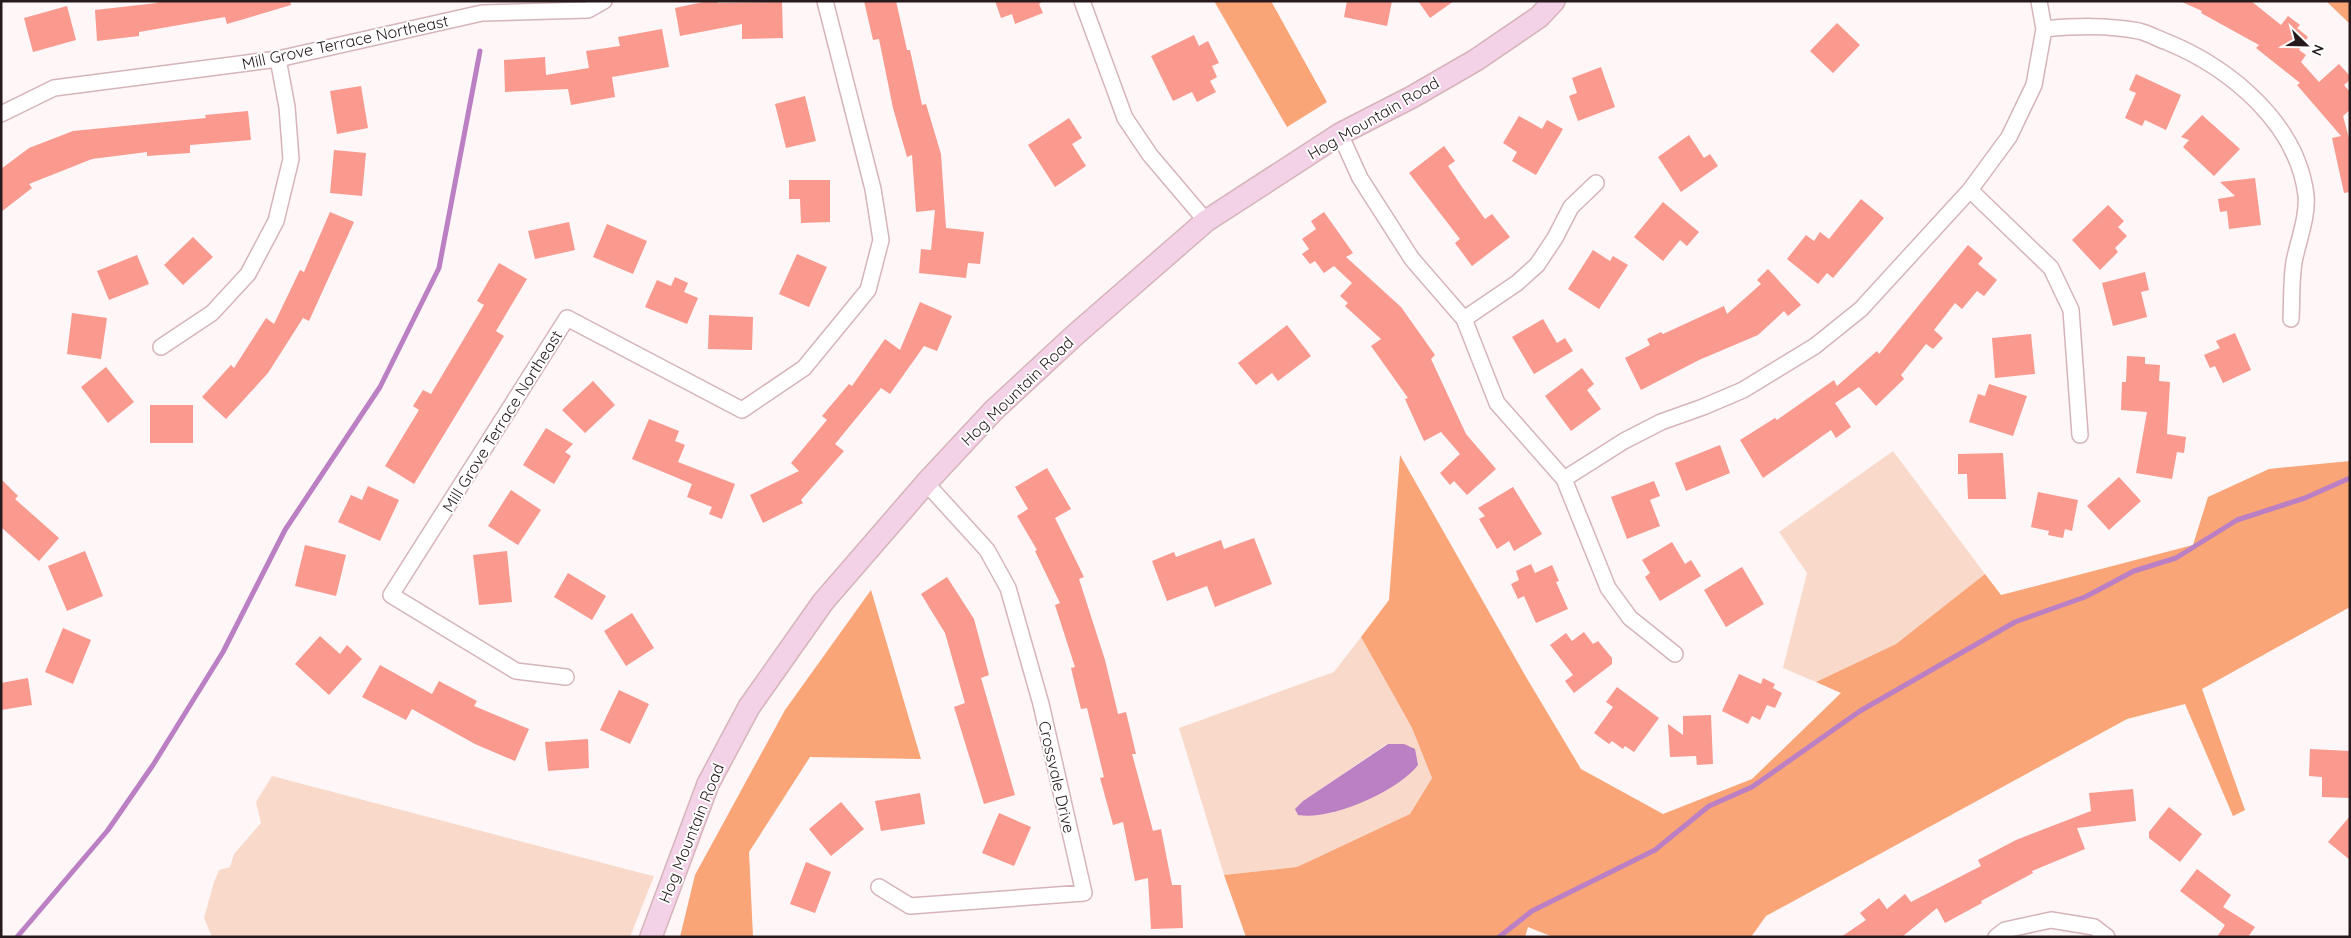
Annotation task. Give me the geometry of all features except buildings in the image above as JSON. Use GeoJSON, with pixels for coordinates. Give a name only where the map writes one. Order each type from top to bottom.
{"type":"FeatureCollection","features":[{"type":"Feature","properties":{"kind":"street","name":"Mill Grove Terrace Northeast"},"geometry":{"type":"LineString","coordinates":[[1,114],[54,88],[278,59],[482,13],[588,10],[604,1]]}},
{"type":"Feature","properties":{"kind":"street","name":"Mill Grove Terrace Northeast"},"geometry":{"type":"LineString","coordinates":[[566,677],[516,671],[392,595],[567,318],[742,410],[804,368],[868,290],[881,240],[873,189],[825,1]]}},
{"type":"Feature","properties":{"kind":"street"},"geometry":{"type":"LineString","coordinates":[[1082,1],[1125,118],[1150,155],[1206,222]]}},
{"type":"Feature","properties":{"kind":"street","name":"Hog Mountain Road"},"geometry":{"type":"LineString","coordinates":[[651,937],[708,784],[750,707],[823,602],[926,483],[994,410],[1075,335],[1206,222],[1340,134],[1476,60],[1538,17],[1554,1]]}},
{"type":"Feature","properties":{"kind":"street"},"geometry":{"type":"LineString","coordinates":[[1564,479],[1624,441],[1661,422],[1743,390],[1815,346],[1861,309],[1970,190],[2009,137],[2034,85],[2044,29],[2039,1]]}},
{"type":"Feature","properties":{"kind":"street"},"geometry":{"type":"LineString","coordinates":[[2044,29],[2086,25],[2140,31],[2196,54],[2242,86],[2280,128],[2300,166],[2306,197],[2302,231],[2294,263],[2290,319]]}},
{"type":"Feature","properties":{"kind":"street"},"geometry":{"type":"LineString","coordinates":[[161,347],[212,313],[248,274],[276,221],[291,159],[287,107],[278,59]]}},
{"type":"Feature","properties":{"kind":"street"},"geometry":{"type":"LineString","coordinates":[[1340,134],[1360,178],[1412,259],[1464,319],[1498,403],[1564,479],[1608,588],[1630,618],[1674,654]]}},
{"type":"Feature","properties":{"kind":"street"},"geometry":{"type":"LineString","coordinates":[[1464,319],[1517,283],[1537,265],[1555,238],[1571,207],[1596,183]]}},
{"type":"Feature","properties":{"kind":"street"},"geometry":{"type":"LineString","coordinates":[[1970,190],[2051,268],[2071,310],[2080,435]]}},
{"type":"Feature","properties":{"kind":"street","name":"Crossvale Drive"},"geometry":{"type":"LineString","coordinates":[[879,887],[910,906],[1084,893],[1041,704],[1008,588],[987,550],[926,483]]}},
{"type":"Feature","properties":{"kind":"street"},"geometry":{"type":"LineString","coordinates":[[1996,937],[2005,930],[2050,920],[2094,927],[2107,937]]}},
{"type":"Feature","properties":{"kind":"shaded area"},"geometry":{"type":"Polygon","coordinates":[[[1214,1],[1271,1],[1327,102],[1287,127],[1214,1]]]}},
{"type":"Feature","properties":{"kind":"shaded area"},"geometry":{"type":"Polygon","coordinates":[[[2326,1],[2350,1],[2350,24],[2326,1]]]}},
{"type":"Feature","properties":{"kind":"shaded area"},"geometry":{"type":"Polygon","coordinates":[[[1893,451],[1985,574],[1896,644],[1816,682],[1783,668],[1807,573],[1779,532],[1893,451]]]}},
{"type":"Feature","properties":{"kind":"shaded area"},"geometry":{"type":"Polygon","coordinates":[[[1400,455],[1526,677],[1581,769],[1663,814],[1752,779],[1841,693],[1816,682],[1896,644],[1985,574],[2001,595],[2193,545],[2208,497],[2269,469],[2350,461],[2350,607],[2202,689],[2245,810],[2233,816],[2185,704],[2127,719],[1766,916],[1751,937],[1553,937],[1528,927],[1525,937],[1246,937],[1224,875],[1297,867],[1410,814],[1432,778],[1412,728],[1361,637],[1389,600],[1400,455]]]}},
{"type":"Feature","properties":{"kind":"shaded area"},"geometry":{"type":"Polygon","coordinates":[[[871,590],[921,759],[810,757],[749,852],[753,937],[680,937],[695,875],[785,710],[871,590]]]}},
{"type":"Feature","properties":{"kind":"shaded area"},"geometry":{"type":"Polygon","coordinates":[[[1361,637],[1412,728],[1432,778],[1410,814],[1297,867],[1224,875],[1179,728],[1334,672],[1361,637]],[[1387,744],[1303,801],[1308,815],[1336,812],[1404,744],[1387,744]]]}},
{"type":"Feature","properties":{"kind":"shaded area"},"geometry":{"type":"Polygon","coordinates":[[[1388,744],[1404,744],[1415,749],[1418,765],[1408,775],[1380,794],[1345,809],[1312,816],[1298,815],[1295,809],[1303,801],[1388,744]]]}},
{"type":"Feature","properties":{"kind":"shaded area"},"geometry":{"type":"Polygon","coordinates":[[[272,776],[654,876],[630,937],[212,937],[204,918],[214,882],[219,870],[230,867],[234,854],[261,823],[256,802],[272,776]]]}},
{"type":"Feature","properties":{"kind":"waterway"},"geometry":{"type":"LineString","coordinates":[[17,937],[108,830],[153,765],[223,652],[285,530],[380,387],[439,268],[480,51]]}},
{"type":"Feature","properties":{"kind":"waterway"},"geometry":{"type":"LineString","coordinates":[[1499,937],[1532,911],[1655,850],[1709,806],[1752,787],[1860,711],[2015,622],[2085,597],[2134,571],[2176,558],[2237,520],[2305,498],[2350,478]]}}]}
